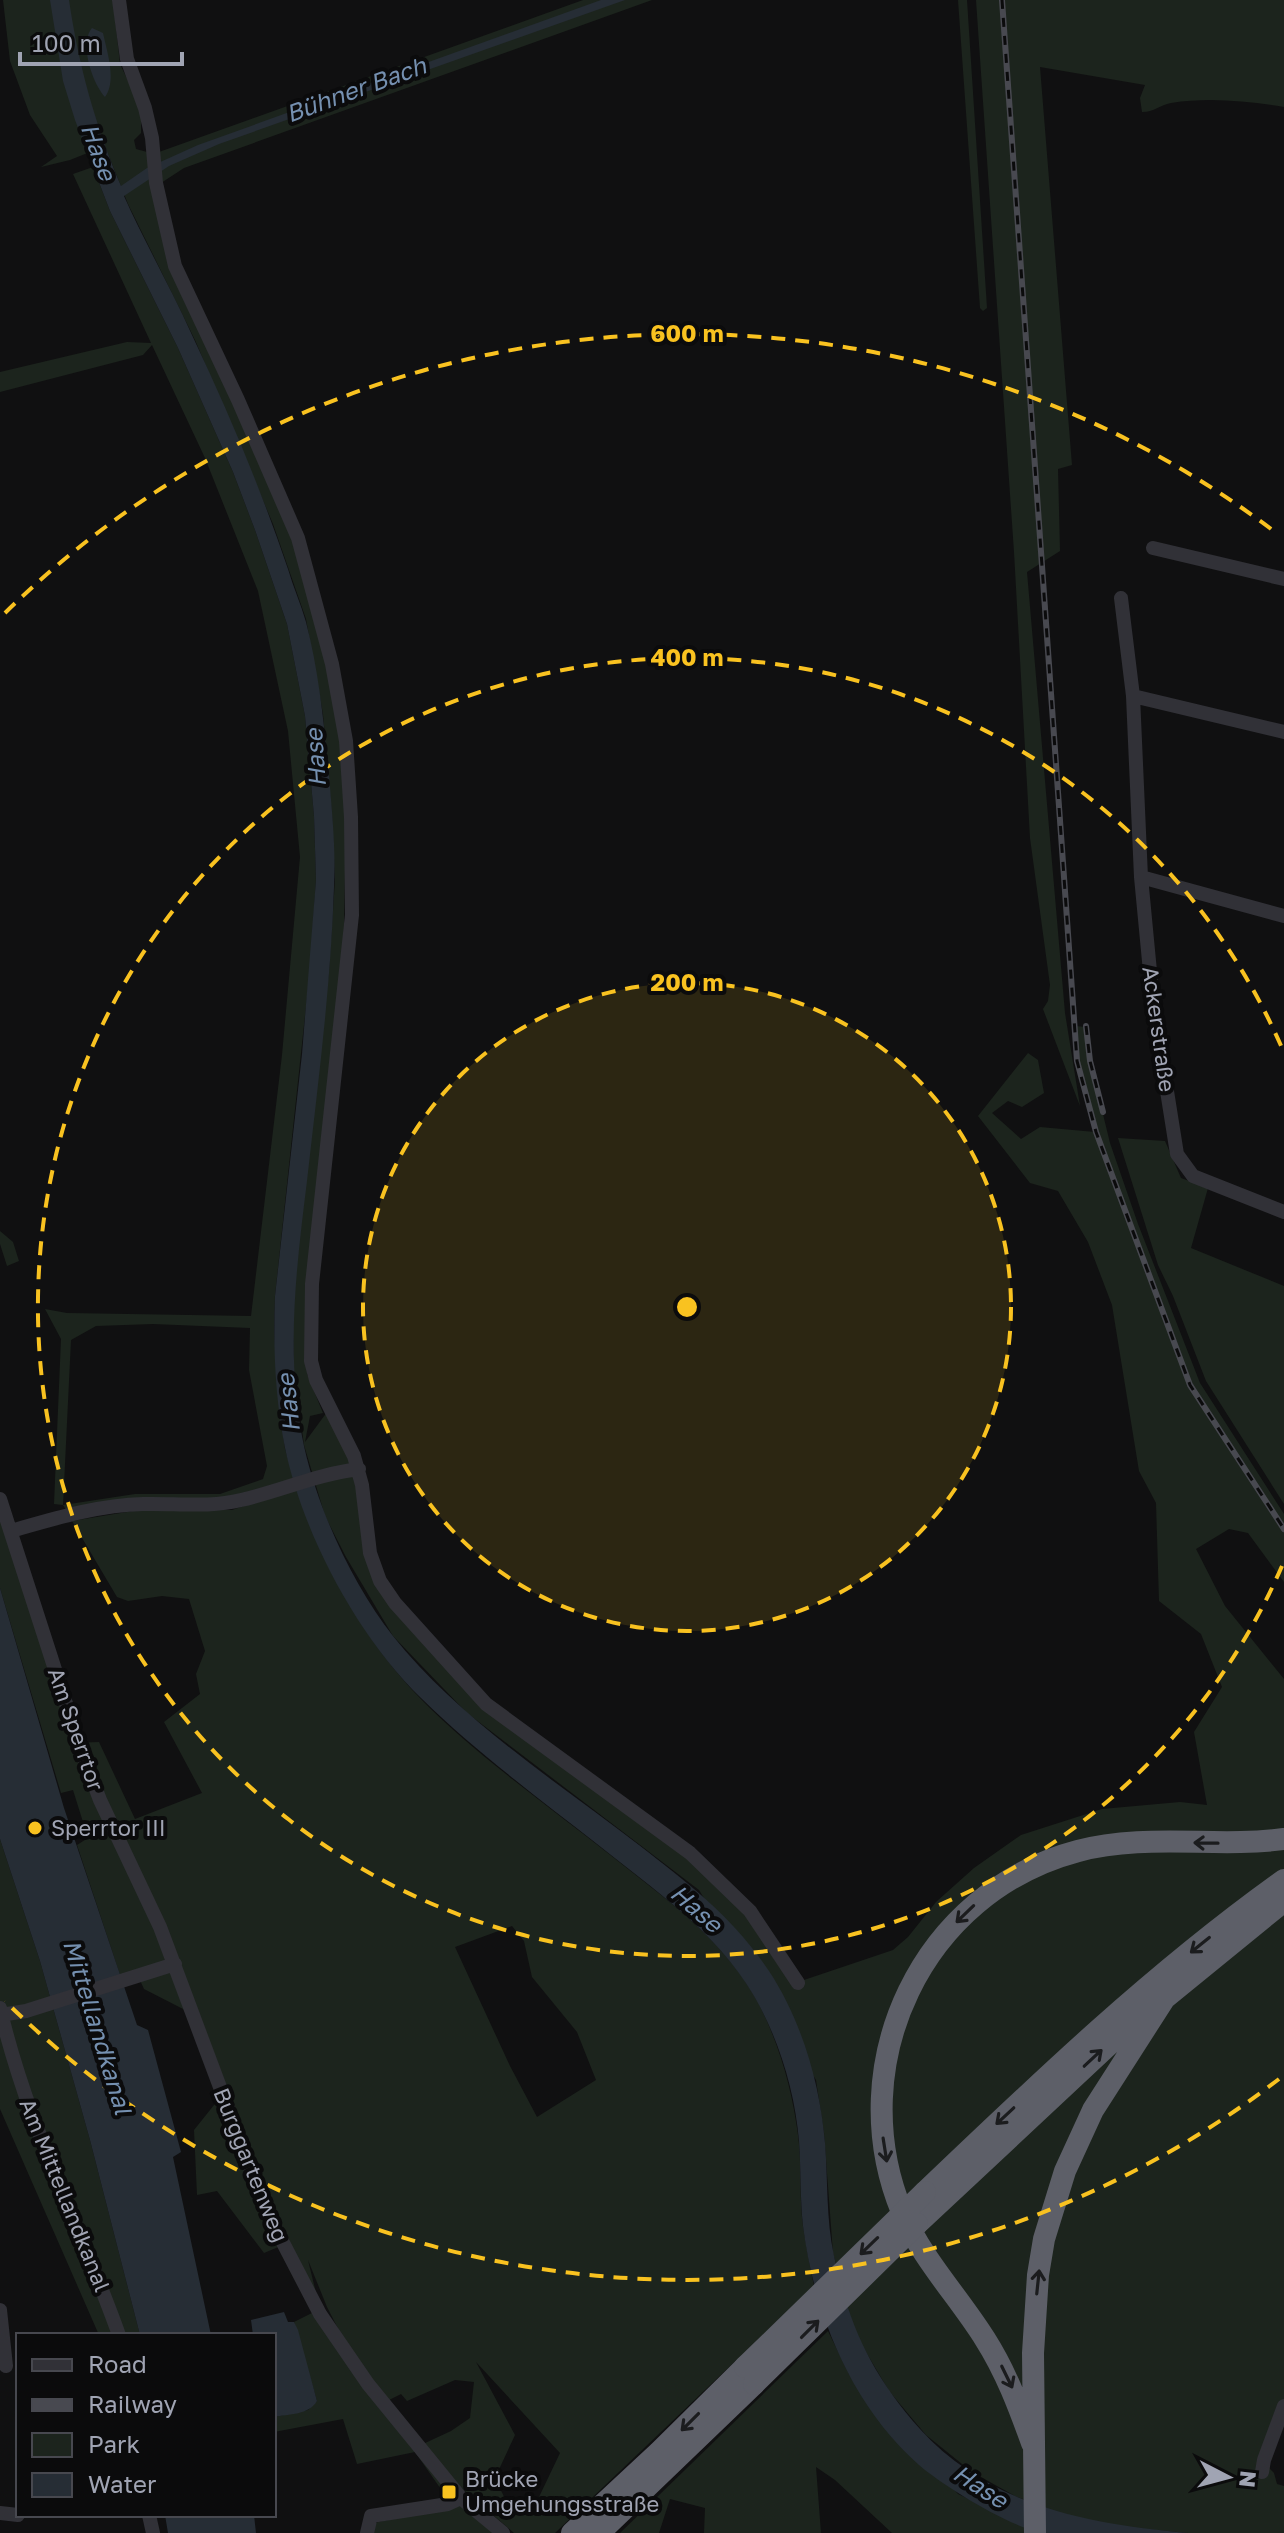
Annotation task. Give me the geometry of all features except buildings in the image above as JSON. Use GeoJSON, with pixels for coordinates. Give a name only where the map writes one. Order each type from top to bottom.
{"type":"FeatureCollection","features":[{"type":"Feature","properties":{"kind":"highway"},"geometry":{"type":"LineString","coordinates":[[1032,2443],[1012,2386],[999,2361],[910,2228],[891,2182],[883,2146],[881,2112],[889,2041],[900,2008],[914,1977],[951,1927],[998,1886],[1025,1872],[1078,1851],[1105,1846],[1153,1842],[1244,1843],[1284,1839]]}},
{"type":"Feature","properties":{"kind":"highway"},"geometry":{"type":"LineString","coordinates":[[599,2533],[750,2375],[1115,2015],[1284,1880]]}},
{"type":"Feature","properties":{"kind":"highway"},"geometry":{"type":"LineString","coordinates":[[930,2199],[1168,1993],[1284,1901]]}},
{"type":"Feature","properties":{"kind":"highway"},"geometry":{"type":"LineString","coordinates":[[1035,2533],[1032,2443],[1034,2314],[1044,2239],[1054,2201],[1093,2110],[1168,1993]]}},
{"type":"Feature","properties":{"kind":"highway"},"geometry":{"type":"LineString","coordinates":[[572,2533],[659,2452],[750,2375]]}},
{"type":"Feature","properties":{"kind":"street"},"geometry":{"type":"LineString","coordinates":[[119,0],[127,59],[152,138],[156,179],[175,266],[298,538],[332,664],[346,741],[352,915],[312,1284],[311,1361],[316,1380],[359,1469],[370,1553],[380,1581],[395,1603],[486,1704],[690,1853],[750,1911],[798,1983]]}},
{"type":"Feature","properties":{"kind":"street"},"geometry":{"type":"LineString","coordinates":[[1153,548],[1284,579]]}},
{"type":"Feature","properties":{"kind":"street","name":"Ackerstraße"},"geometry":{"type":"LineString","coordinates":[[1121,598],[1133,696],[1141,877],[1153,1003],[1177,1154],[1193,1176],[1284,1212]]}},
{"type":"Feature","properties":{"kind":"street"},"geometry":{"type":"LineString","coordinates":[[1133,696],[1284,732]]}},
{"type":"Feature","properties":{"kind":"street"},"geometry":{"type":"LineString","coordinates":[[1141,877],[1284,916]]}},
{"type":"Feature","properties":{"kind":"street"},"geometry":{"type":"LineString","coordinates":[[11,1531],[72,1514],[139,1504],[240,1501],[323,1475],[359,1469]]}},
{"type":"Feature","properties":{"kind":"street","name":"Am Sperrtor"},"geometry":{"type":"LineString","coordinates":[[0,1499],[80,1747],[100,1800],[175,1964]]}},
{"type":"Feature","properties":{"kind":"street"},"geometry":{"type":"LineString","coordinates":[[1,2013],[26,2011],[175,1964]]}},
{"type":"Feature","properties":{"kind":"street","name":"Burggartenweg"},"geometry":{"type":"LineString","coordinates":[[175,1964],[266,2210],[320,2314],[368,2384],[461,2498],[503,2533]]}},
{"type":"Feature","properties":{"kind":"street","name":"Am Mittellandkanal"},"geometry":{"type":"LineString","coordinates":[[1,2013],[28,2103],[118,2333]]}},
{"type":"Feature","properties":{"kind":"street"},"geometry":{"type":"LineString","coordinates":[[0,2310],[8,2366]]}},
{"type":"Feature","properties":{"kind":"street"},"geometry":{"type":"LineString","coordinates":[[1262,2472],[1284,2406]]}},
{"type":"Feature","properties":{"kind":"street"},"geometry":{"type":"LineString","coordinates":[[367,2533],[371,2516],[448,2504],[461,2498]]}},
{"type":"Feature","properties":{"kind":"green space"},"geometry":{"type":"Polygon","coordinates":[[[3,0],[113,0],[120,64],[141,108],[141,133],[134,140],[136,149],[147,152],[156,211],[293,538],[328,667],[341,743],[346,817],[343,978],[307,1374],[323,1413],[310,1416],[305,1442],[330,1408],[354,1456],[380,1581],[486,1704],[690,1853],[750,1911],[798,1982],[893,1950],[908,1937],[936,1902],[974,1868],[1021,1835],[1102,1809],[1180,1802],[1207,1805],[1194,1732],[1222,1687],[1201,1634],[1159,1601],[1156,1503],[1139,1471],[1112,1305],[1088,1242],[1058,1191],[1030,1183],[978,1116],[1028,1053],[1038,1060],[1044,1093],[1022,1107],[1008,1101],[992,1113],[1021,1139],[1040,1127],[1095,1132],[1077,1061],[1075,1026],[1086,1027],[1090,1061],[1110,1143],[1200,1383],[1284,1514],[1284,1582],[1248,1533],[1229,1529],[1196,1549],[1225,1606],[1284,1679],[1284,2406],[1268,2467],[1274,2473],[1277,2484],[1284,2486],[1284,2533],[1188,2533],[1123,2527],[1061,2514],[1015,2496],[972,2472],[926,2435],[889,2391],[853,2330],[833,2253],[824,2133],[816,2080],[699,1890],[467,1713],[393,1636],[325,1516],[304,1445],[294,1370],[293,1330],[293,1297],[329,971],[335,880],[323,714],[306,619],[273,524],[195,340],[128,204],[105,146],[41,167],[57,156],[30,115],[10,61],[3,0]]]}},
{"type":"Feature","properties":{"kind":"green space"},"geometry":{"type":"Polygon","coordinates":[[[583,0],[652,0],[184,168],[161,183],[159,152],[583,0]]]}},
{"type":"Feature","properties":{"kind":"green space"},"geometry":{"type":"Polygon","coordinates":[[[958,0],[967,0],[987,308],[983,311],[980,308],[958,0]]]}},
{"type":"Feature","properties":{"kind":"green space"},"geometry":{"type":"Polygon","coordinates":[[[976,0],[1284,0],[1284,107],[1199,100],[1171,103],[1142,112],[1140,98],[1145,85],[1040,67],[1072,465],[1058,469],[1060,551],[1027,572],[1065,1013],[1080,1106],[1043,1009],[1048,1001],[1050,985],[1030,838],[1014,552],[976,0]]]}},
{"type":"Feature","properties":{"kind":"green space"},"geometry":{"type":"Polygon","coordinates":[[[93,167],[110,211],[178,348],[255,530],[287,624],[305,716],[316,880],[310,969],[275,1296],[279,1406],[285,1449],[294,1479],[226,1501],[68,1513],[63,1505],[54,1504],[61,1339],[45,1309],[67,1313],[251,1316],[282,1055],[300,857],[288,731],[258,591],[205,458],[152,345],[143,355],[0,392],[0,372],[127,342],[151,343],[73,174],[93,167]],[[153,1324],[96,1326],[71,1340],[63,1505],[135,1494],[220,1494],[263,1479],[267,1466],[249,1370],[250,1328],[153,1324]]]}},
{"type":"Feature","properties":{"kind":"green space"},"geometry":{"type":"Polygon","coordinates":[[[1118,1138],[1165,1141],[1181,1178],[1208,1188],[1191,1248],[1284,1286],[1284,1504],[1206,1381],[1158,1265],[1118,1138]]]}},
{"type":"Feature","properties":{"kind":"green space"},"geometry":{"type":"Polygon","coordinates":[[[0,1231],[13,1242],[19,1261],[7,1266],[0,1244],[0,1231]]]}},
{"type":"Feature","properties":{"kind":"green space"},"geometry":{"type":"Polygon","coordinates":[[[296,1488],[318,1544],[346,1599],[398,1674],[463,1738],[670,1902],[708,1936],[755,1997],[783,2064],[798,2135],[802,2215],[814,2286],[555,2533],[514,2533],[459,2486],[423,2444],[470,2418],[474,2382],[455,2380],[407,2401],[401,2394],[385,2402],[350,2352],[308,2260],[317,2297],[288,2243],[264,2253],[217,2191],[197,2195],[194,2130],[218,2100],[185,2010],[144,1989],[137,1974],[121,1978],[77,1845],[88,1838],[73,1790],[61,1793],[0,1588],[0,1511],[73,1743],[99,1742],[135,1819],[202,1793],[164,1722],[200,1694],[196,1674],[205,1651],[189,1599],[162,1596],[128,1601],[117,1597],[72,1521],[139,1510],[232,1510],[296,1488]],[[512,1926],[455,1947],[537,2117],[596,2080],[577,2032],[532,1977],[524,1941],[512,1926]],[[476,2362],[515,2435],[495,2478],[509,2507],[539,2497],[560,2453],[476,2362]]]}},
{"type":"Feature","properties":{"kind":"green space"},"geometry":{"type":"Polygon","coordinates":[[[0,1839],[40,1961],[139,2333],[98,2333],[0,2109],[0,1839]]]}},
{"type":"Feature","properties":{"kind":"green space"},"geometry":{"type":"Polygon","coordinates":[[[312,2313],[496,2533],[367,2533],[367,2529],[378,2522],[442,2510],[445,2495],[415,2452],[357,2464],[343,2419],[276,2432],[276,2417],[308,2410],[317,2401],[294,2322],[312,2313]]]}},
{"type":"Feature","properties":{"kind":"green space"},"geometry":{"type":"Polygon","coordinates":[[[828,2331],[849,2374],[958,2494],[1042,2533],[892,2533],[835,2480],[816,2467],[821,2533],[704,2533],[705,2508],[670,2499],[659,2533],[620,2533],[828,2331]]]}},
{"type":"Feature","properties":{"kind":"water"},"geometry":{"type":"Polygon","coordinates":[[[50,0],[69,0],[89,95],[121,186],[147,168],[198,145],[601,0],[625,0],[219,144],[169,166],[124,196],[205,364],[255,480],[304,615],[320,698],[331,803],[334,873],[327,997],[294,1314],[295,1380],[304,1446],[318,1496],[351,1570],[378,1616],[419,1666],[510,1748],[693,1888],[755,1951],[781,1990],[808,2054],[819,2098],[831,2242],[840,2281],[865,2348],[903,2409],[948,2455],[978,2477],[1010,2494],[1078,2517],[1188,2533],[1044,2533],[1031,2530],[997,2515],[944,2484],[895,2441],[855,2386],[816,2292],[803,2226],[794,2104],[778,2048],[754,1996],[721,1951],[683,1913],[485,1755],[421,1698],[375,1645],[319,1549],[293,1481],[285,1448],[277,1391],[274,1334],[275,1296],[302,1054],[316,880],[305,716],[287,624],[233,472],[178,348],[110,211],[75,120],[63,81],[50,0]]]}},
{"type":"Feature","properties":{"kind":"water"},"geometry":{"type":"Polygon","coordinates":[[[92,28],[103,33],[109,57],[111,74],[105,97],[96,82],[87,53],[88,35],[92,28]]]}},
{"type":"Feature","properties":{"kind":"water","name":"Mittellandkanal"},"geometry":{"type":"Polygon","coordinates":[[[0,1588],[64,1808],[137,2025],[148,2030],[181,2152],[173,2157],[211,2333],[139,2333],[40,1961],[0,1839],[0,1588]]]}},
{"type":"Feature","properties":{"kind":"water"},"geometry":{"type":"Polygon","coordinates":[[[284,2312],[288,2322],[294,2322],[317,2401],[313,2406],[276,2417],[276,2333],[253,2333],[251,2320],[284,2312]]]}},
{"type":"Feature","properties":{"kind":"water"},"geometry":{"type":"Polygon","coordinates":[[[165,2517],[254,2517],[256,2533],[168,2533],[165,2517]]]}},
{"type":"Feature","properties":{"kind":"railway"},"geometry":{"type":"LineString","coordinates":[[1002,0],[1077,1061],[1096,1132],[1190,1385],[1284,1529]]}},
{"type":"Feature","properties":{"kind":"railway"},"geometry":{"type":"LineString","coordinates":[[1086,1026],[1090,1061],[1103,1112]]}},
{"type":"Feature","properties":{"kind":"place","name":"Sperrtor III"},"geometry":{"type":"Point","coordinates":[35,1828]}},
{"type":"Feature","properties":{"kind":"place","name":"Brücke Umgehungsstraße"},"geometry":{"type":"Point","coordinates":[449,2492]}},
{"type":"Feature","properties":{"kind":"water label","name":"Bühner Bach"},"geometry":{"type":"Point","coordinates":[356,90]}},
{"type":"Feature","properties":{"kind":"water label","name":"Hase"},"geometry":{"type":"Point","coordinates":[98,152]}},
{"type":"Feature","properties":{"kind":"water label","name":"Hase"},"geometry":{"type":"Point","coordinates":[316,758]}},
{"type":"Feature","properties":{"kind":"water label","name":"Hase"},"geometry":{"type":"Point","coordinates":[289,1403]}},
{"type":"Feature","properties":{"kind":"water label","name":"Hase"},"geometry":{"type":"Point","coordinates":[696,1909]}},
{"type":"Feature","properties":{"kind":"water label","name":"Hase"},"geometry":{"type":"Point","coordinates":[980,2487]}}]}
